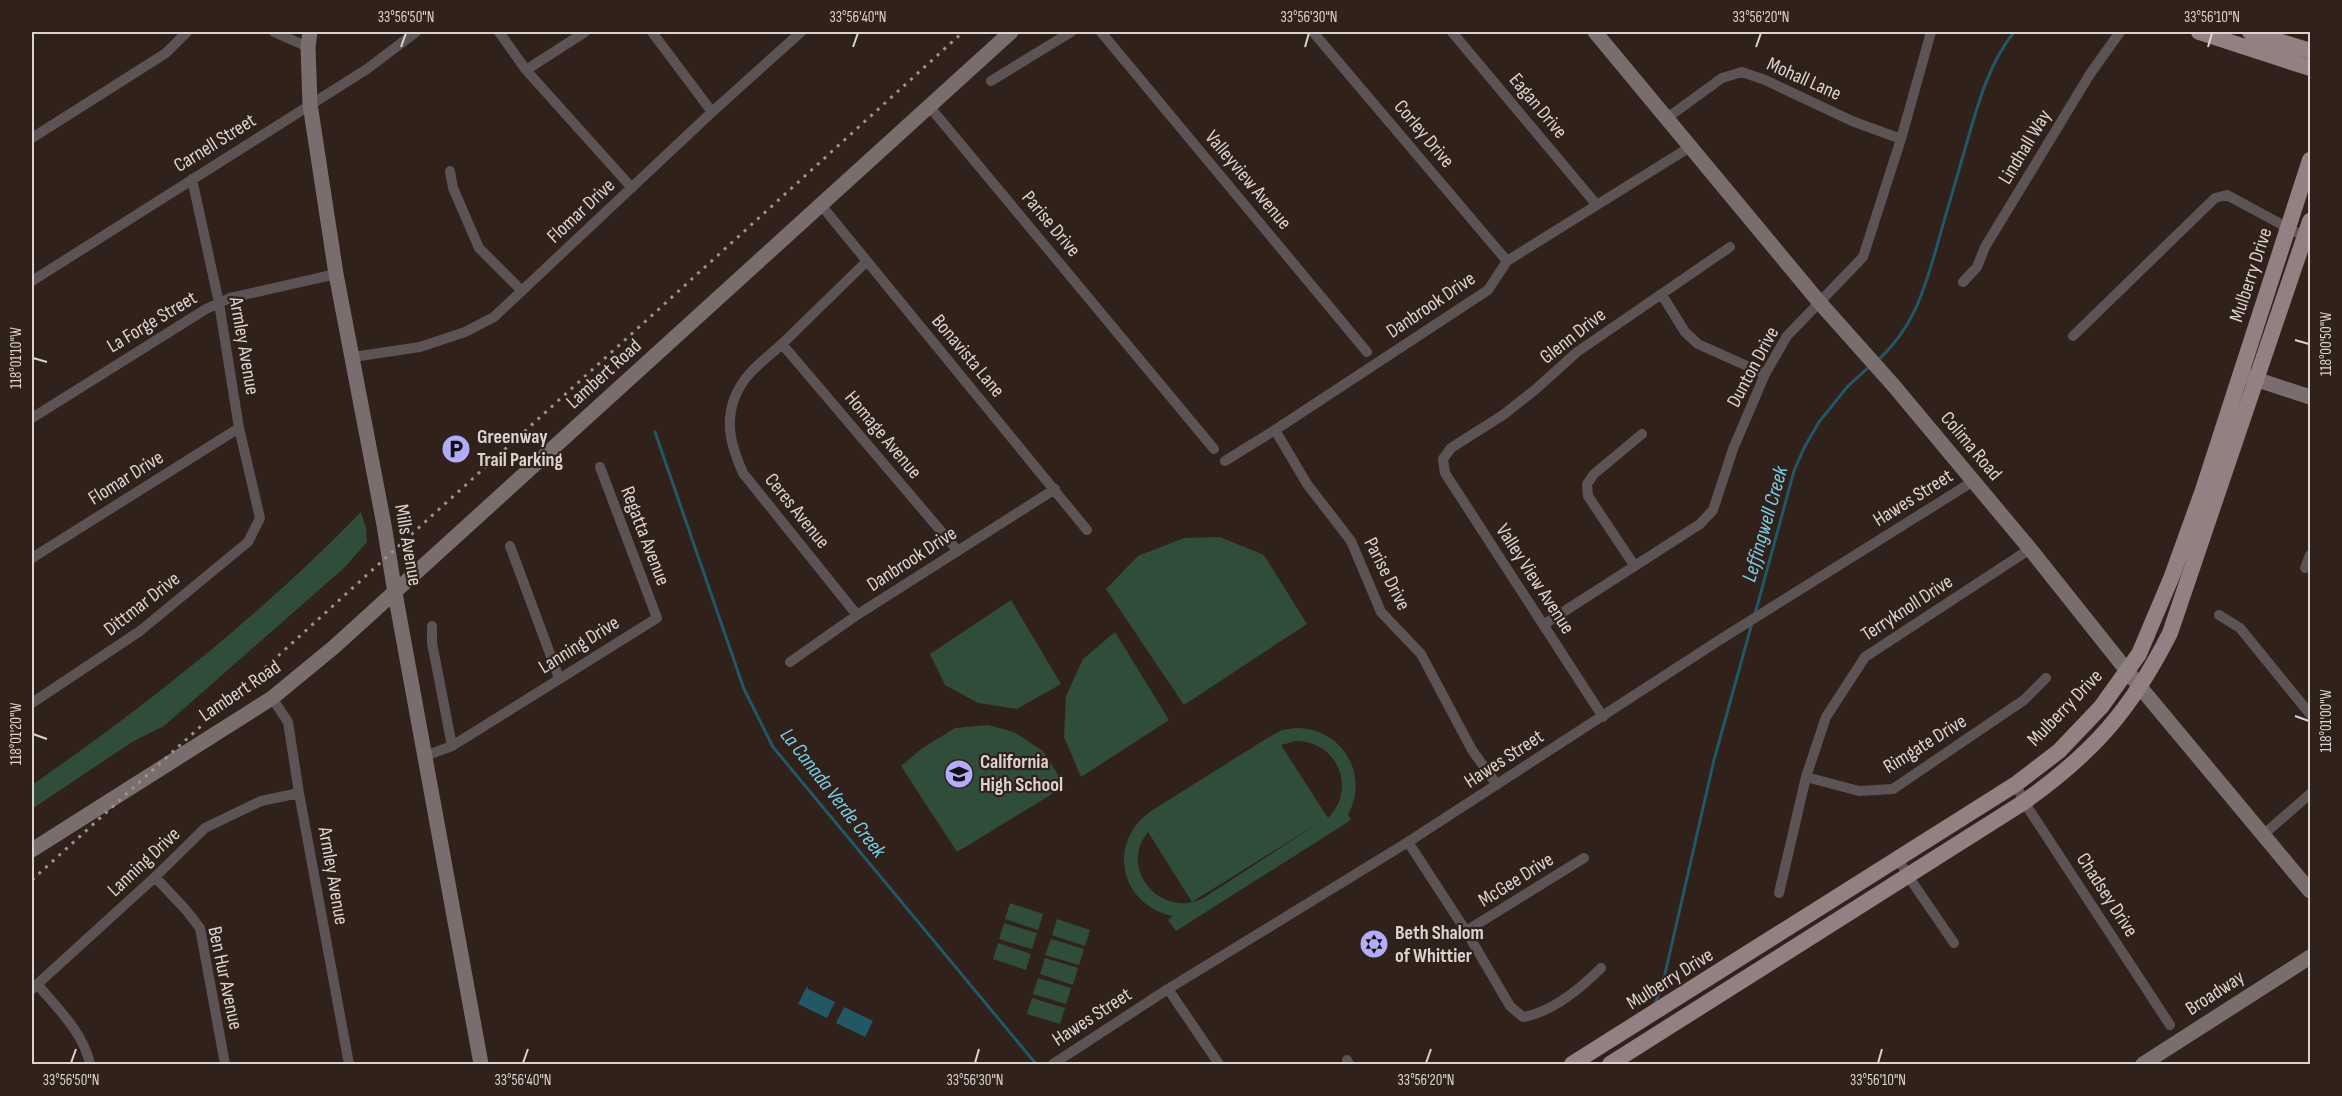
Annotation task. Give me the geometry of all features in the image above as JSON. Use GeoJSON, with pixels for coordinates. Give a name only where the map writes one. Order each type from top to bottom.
{"type":"FeatureCollection","features":[{"type":"Feature","properties":{"kind":"main road","name":"Mills Avenue"},"geometry":{"type":"LineString","coordinates":[[310,32],[308,48],[310,104],[336,274],[386,535],[394,593],[481,1065]]}},
{"type":"Feature","properties":{"kind":"main road","name":"Lambert Road"},"geometry":{"type":"LineString","coordinates":[[32,850],[272,698],[334,648],[1011,32]]}},
{"type":"Feature","properties":{"kind":"main road","name":"Colima Road"},"geometry":{"type":"LineString","coordinates":[[1595,32],[1820,303],[1894,386],[2030,549],[2140,687],[2310,891]]}},
{"type":"Feature","properties":{"kind":"main road"},"geometry":{"type":"LineString","coordinates":[[2199,32],[2310,68]]}},
{"type":"Feature","properties":{"kind":"main road"},"geometry":{"type":"LineString","coordinates":[[2250,32],[2310,51]]}},
{"type":"Feature","properties":{"kind":"main road","name":"Mulberry Drive"},"geometry":{"type":"LineString","coordinates":[[1572,1065],[2016,784],[2059,751],[2101,707],[2139,654],[2172,576],[2204,490],[2310,160]]}},
{"type":"Feature","properties":{"kind":"main road","name":"Mulberry Drive"},"geometry":{"type":"LineString","coordinates":[[1614,1062],[2024,802],[2087,753],[2126,708],[2151,670],[2178,612],[2308,229]]}},
{"type":"Feature","properties":{"kind":"main road"},"geometry":{"type":"LineString","coordinates":[[2240,375],[2310,397]]}},
{"type":"Feature","properties":{"kind":"main road","name":"Broadway"},"geometry":{"type":"LineString","coordinates":[[2143,1065],[2310,957]]}},
{"type":"Feature","properties":{"kind":"street"},"geometry":{"type":"LineString","coordinates":[[32,138],[166,53],[187,32]]}},
{"type":"Feature","properties":{"kind":"street"},"geometry":{"type":"LineString","coordinates":[[274,32],[308,48]]}},
{"type":"Feature","properties":{"kind":"street","name":"Carnell Street"},"geometry":{"type":"LineString","coordinates":[[32,281],[367,69],[416,32]]}},
{"type":"Feature","properties":{"kind":"street"},"geometry":{"type":"LineString","coordinates":[[499,32],[526,70],[632,188]]}},
{"type":"Feature","properties":{"kind":"street"},"geometry":{"type":"LineString","coordinates":[[526,70],[585,32]]}},
{"type":"Feature","properties":{"kind":"street"},"geometry":{"type":"LineString","coordinates":[[652,32],[712,112]]}},
{"type":"Feature","properties":{"kind":"street","name":"Flomar Drive"},"geometry":{"type":"LineString","coordinates":[[353,357],[420,347],[465,332],[494,317],[712,112],[801,32]]}},
{"type":"Feature","properties":{"kind":"street"},"geometry":{"type":"LineString","coordinates":[[992,81],[1071,32]]}},
{"type":"Feature","properties":{"kind":"street","name":"Valleyview Avenue"},"geometry":{"type":"LineString","coordinates":[[1101,32],[1367,352]]}},
{"type":"Feature","properties":{"kind":"street","name":"Corley Drive"},"geometry":{"type":"LineString","coordinates":[[1313,32],[1507,261]]}},
{"type":"Feature","properties":{"kind":"street","name":"Eagan Drive"},"geometry":{"type":"LineString","coordinates":[[1452,32],[1596,204]]}},
{"type":"Feature","properties":{"kind":"street","name":"Dunton Drive"},"geometry":{"type":"LineString","coordinates":[[1543,626],[1700,524],[1713,510],[1733,449],[1765,374],[1787,336],[1863,257],[1901,139],[1931,32]]}},
{"type":"Feature","properties":{"kind":"street","name":"Lindhall Way"},"geometry":{"type":"LineString","coordinates":[[1964,282],[1977,267],[1985,247],[2071,104],[2120,32]]}},
{"type":"Feature","properties":{"kind":"street","name":"Mohall Lane"},"geometry":{"type":"LineString","coordinates":[[1667,118],[1722,78],[1742,72],[1765,80],[1852,121],[1901,139]]}},
{"type":"Feature","properties":{"kind":"street","name":"Parise Drive"},"geometry":{"type":"LineString","coordinates":[[929,106],[1214,449]]}},
{"type":"Feature","properties":{"kind":"street","name":"Danbrook Drive"},"geometry":{"type":"LineString","coordinates":[[1275,429],[1488,290],[1507,261],[1690,147]]}},
{"type":"Feature","properties":{"kind":"street"},"geometry":{"type":"LineString","coordinates":[[450,171],[453,188],[479,248],[521,290]]}},
{"type":"Feature","properties":{"kind":"street","name":"Armley Avenue"},"geometry":{"type":"LineString","coordinates":[[192,179],[219,303],[239,428],[260,518]]}},
{"type":"Feature","properties":{"kind":"street"},"geometry":{"type":"LineString","coordinates":[[2073,336],[2215,198],[2227,195],[2288,228],[2308,229]]}},
{"type":"Feature","properties":{"kind":"street","name":"Bonavista Lane"},"geometry":{"type":"LineString","coordinates":[[820,205],[1087,530]]}},
{"type":"Feature","properties":{"kind":"street","name":"Glenn Drive"},"geometry":{"type":"LineString","coordinates":[[1443,459],[1451,448],[1503,415],[1536,389],[1577,351],[1730,247]]}},
{"type":"Feature","properties":{"kind":"street"},"geometry":{"type":"LineString","coordinates":[[782,344],[866,262]]}},
{"type":"Feature","properties":{"kind":"street","name":"La Forge Street"},"geometry":{"type":"LineString","coordinates":[[32,418],[189,318],[219,303],[265,289],[336,274]]}},
{"type":"Feature","properties":{"kind":"street"},"geometry":{"type":"LineString","coordinates":[[1662,295],[1685,332],[1698,344],[1765,374]]}},
{"type":"Feature","properties":{"kind":"street","name":"Ceres Avenue"},"geometry":{"type":"LineString","coordinates":[[782,344],[749,373],[734,397],[730,420],[731,446],[743,473],[857,615]]}},
{"type":"Feature","properties":{"kind":"street","name":"Homage Avenue"},"geometry":{"type":"LineString","coordinates":[[782,344],[957,550]]}},
{"type":"Feature","properties":{"kind":"street","name":"Flomar Drive"},"geometry":{"type":"LineString","coordinates":[[32,558],[239,428]]}},
{"type":"Feature","properties":{"kind":"street"},"geometry":{"type":"LineString","coordinates":[[1225,461],[1275,429]]}},
{"type":"Feature","properties":{"kind":"street","name":"Parise Drive"},"geometry":{"type":"LineString","coordinates":[[1275,429],[1307,484],[1335,517],[1351,541],[1381,612],[1421,654],[1472,750],[1497,785]]}},
{"type":"Feature","properties":{"kind":"street"},"geometry":{"type":"LineString","coordinates":[[1634,565],[1588,495],[1587,484],[1594,474],[1642,434]]}},
{"type":"Feature","properties":{"kind":"street","name":"Valley View Avenue"},"geometry":{"type":"LineString","coordinates":[[1443,459],[1445,473],[1603,717]]}},
{"type":"Feature","properties":{"kind":"street","name":"Regatta Avenue"},"geometry":{"type":"LineString","coordinates":[[600,467],[657,618]]}},
{"type":"Feature","properties":{"kind":"street","name":"Hawes Street"},"geometry":{"type":"LineString","coordinates":[[1053,1065],[1168,989],[1408,842],[1718,641],[1972,482]]}},
{"type":"Feature","properties":{"kind":"street","name":"Danbrook Drive"},"geometry":{"type":"LineString","coordinates":[[790,662],[857,615],[1055,489]]}},
{"type":"Feature","properties":{"kind":"street","name":"Dittmar Drive"},"geometry":{"type":"LineString","coordinates":[[32,703],[140,631],[248,542],[260,518]]}},
{"type":"Feature","properties":{"kind":"street"},"geometry":{"type":"LineString","coordinates":[[510,546],[559,678]]}},
{"type":"Feature","properties":{"kind":"street","name":"Terryknoll Drive"},"geometry":{"type":"LineString","coordinates":[[1779,893],[1806,777],[1826,717],[1864,657],[2030,549]]}},
{"type":"Feature","properties":{"kind":"street"},"geometry":{"type":"LineString","coordinates":[[2305,568],[2310,555]]}},
{"type":"Feature","properties":{"kind":"street"},"geometry":{"type":"LineString","coordinates":[[2219,615],[2240,628],[2310,714]]}},
{"type":"Feature","properties":{"kind":"street","name":"Lanning Drive"},"geometry":{"type":"LineString","coordinates":[[425,756],[452,746],[657,618]]}},
{"type":"Feature","properties":{"kind":"street"},"geometry":{"type":"LineString","coordinates":[[432,626],[432,643],[452,746]]}},
{"type":"Feature","properties":{"kind":"street","name":"Rimgate Drive"},"geometry":{"type":"LineString","coordinates":[[1806,777],[1859,791],[1893,789],[2024,700],[2046,678]]}},
{"type":"Feature","properties":{"kind":"street","name":"Armley Avenue"},"geometry":{"type":"LineString","coordinates":[[272,698],[288,722],[349,1065]]}},
{"type":"Feature","properties":{"kind":"street","name":"Chadsey Drive"},"geometry":{"type":"LineString","coordinates":[[2016,784],[2024,802],[2170,1025]]}},
{"type":"Feature","properties":{"kind":"street","name":"Lanning Drive"},"geometry":{"type":"LineString","coordinates":[[34,987],[155,877],[205,828],[261,801],[299,793]]}},
{"type":"Feature","properties":{"kind":"street"},"geometry":{"type":"LineString","coordinates":[[2264,834],[2310,794]]}},
{"type":"Feature","properties":{"kind":"street"},"geometry":{"type":"LineString","coordinates":[[1408,842],[1466,931],[1510,1006],[1523,1017],[1539,1015],[1583,986],[1601,968]]}},
{"type":"Feature","properties":{"kind":"street","name":"McGee Drive"},"geometry":{"type":"LineString","coordinates":[[1466,931],[1584,858]]}},
{"type":"Feature","properties":{"kind":"street"},"geometry":{"type":"LineString","coordinates":[[1898,858],[1954,943]]}},
{"type":"Feature","properties":{"kind":"street","name":"Ben Hur Avenue"},"geometry":{"type":"LineString","coordinates":[[155,877],[200,928],[225,1065]]}},
{"type":"Feature","properties":{"kind":"street"},"geometry":{"type":"LineString","coordinates":[[34,987],[79,1035],[85,1046],[90,1065]]}},
{"type":"Feature","properties":{"kind":"street"},"geometry":{"type":"LineString","coordinates":[[1168,989],[1219,1065]]}},
{"type":"Feature","properties":{"kind":"green space"},"geometry":{"type":"Polygon","coordinates":[[[361,512],[367,542],[345,567],[164,726],[132,742],[32,809],[32,785],[161,690],[244,622],[361,512]]]}},
{"type":"Feature","properties":{"kind":"green space"},"geometry":{"type":"Polygon","coordinates":[[[1220,537],[1264,555],[1307,624],[1184,705],[1106,589],[1138,556],[1184,538],[1220,537]]]}},
{"type":"Feature","properties":{"kind":"green space"},"geometry":{"type":"Polygon","coordinates":[[[1011,600],[1061,684],[1017,709],[978,703],[945,685],[930,654],[1011,600]]]}},
{"type":"Feature","properties":{"kind":"green space"},"geometry":{"type":"Polygon","coordinates":[[[1115,632],[1169,720],[1081,777],[1064,737],[1066,696],[1083,659],[1115,632]]]}},
{"type":"Feature","properties":{"kind":"green space"},"geometry":{"type":"Polygon","coordinates":[[[988,725],[1014,732],[1043,751],[1065,786],[957,852],[901,766],[921,749],[955,728],[988,725]]]}},
{"type":"Feature","properties":{"kind":"green space"},"geometry":{"type":"Polygon","coordinates":[[[1296,728],[1312,730],[1327,736],[1348,756],[1356,784],[1354,799],[1348,815],[1351,820],[1176,931],[1168,920],[1173,916],[1155,910],[1141,899],[1131,886],[1125,871],[1124,855],[1128,839],[1137,824],[1151,811],[1282,730],[1296,728]],[[1296,741],[1281,745],[1328,818],[1337,806],[1342,781],[1339,769],[1332,758],[1323,749],[1311,743],[1296,741]],[[1325,819],[1193,901],[1205,897],[1325,819]],[[1148,832],[1140,847],[1138,862],[1141,876],[1149,888],[1160,897],[1174,902],[1192,902],[1148,832]]]}},
{"type":"Feature","properties":{"kind":"green space"},"geometry":{"type":"Polygon","coordinates":[[[1010,903],[1043,914],[1038,930],[1005,919],[1010,903]]]}},
{"type":"Feature","properties":{"kind":"green space"},"geometry":{"type":"Polygon","coordinates":[[[1057,919],[1090,930],[1085,946],[1052,935],[1057,919]]]}},
{"type":"Feature","properties":{"kind":"green space"},"geometry":{"type":"Polygon","coordinates":[[[1004,923],[1037,933],[1032,949],[999,939],[1004,923]]]}},
{"type":"Feature","properties":{"kind":"green space"},"geometry":{"type":"Polygon","coordinates":[[[1051,939],[1084,949],[1079,965],[1045,955],[1051,939]]]}},
{"type":"Feature","properties":{"kind":"green space"},"geometry":{"type":"Polygon","coordinates":[[[998,943],[1031,954],[1026,970],[993,959],[998,943]]]}},
{"type":"Feature","properties":{"kind":"green space"},"geometry":{"type":"Polygon","coordinates":[[[1045,958],[1078,968],[1073,985],[1040,974],[1045,958]]]}},
{"type":"Feature","properties":{"kind":"green space"},"geometry":{"type":"Polygon","coordinates":[[[1038,978],[1071,988],[1066,1004],[1033,994],[1038,978]]]}},
{"type":"Feature","properties":{"kind":"green space"},"geometry":{"type":"Polygon","coordinates":[[[1032,998],[1065,1008],[1060,1024],[1027,1014],[1032,998]]]}},
{"type":"Feature","properties":{"kind":"water"},"geometry":{"type":"Polygon","coordinates":[[[807,986],[808,989],[835,1002],[827,1018],[798,1004],[807,986]]]}},
{"type":"Feature","properties":{"kind":"water"},"geometry":{"type":"Polygon","coordinates":[[[844,1007],[873,1021],[865,1037],[836,1023],[844,1007]]]}},
{"type":"Feature","properties":{"kind":"waterway","name":"Leffingwell Creek"},"geometry":{"type":"LineString","coordinates":[[1877,361],[1900,336],[1922,294],[1984,88],[1997,59],[2014,32]]}},
{"type":"Feature","properties":{"kind":"waterway","name":"Leffingwell Creek"},"geometry":{"type":"LineString","coordinates":[[1755,614],[1794,471],[1804,448],[1819,422],[1848,386],[1869,367]]}},
{"type":"Feature","properties":{"kind":"waterway","name":"La Canada Verde Creek"},"geometry":{"type":"LineString","coordinates":[[655,432],[744,689],[773,747],[1036,1064]]}},
{"type":"Feature","properties":{"kind":"waterway","name":"Leffingwell Creek"},"geometry":{"type":"LineString","coordinates":[[1655,1003],[1662,987],[1714,760],[1752,623]]}},
{"type":"Feature","properties":{"kind":"railway"},"geometry":{"type":"LineString","coordinates":[[32,880],[963,32]]}},
{"type":"Feature","properties":{"kind":"place","name":"Greenway Trail Parking"},"geometry":{"type":"Point","coordinates":[456,449]}},
{"type":"Feature","properties":{"kind":"place","name":"California High School"},"geometry":{"type":"Point","coordinates":[959,774]}},
{"type":"Feature","properties":{"kind":"place","name":"Beth Shalom of Whittier"},"geometry":{"type":"Point","coordinates":[1374,944]}}]}
